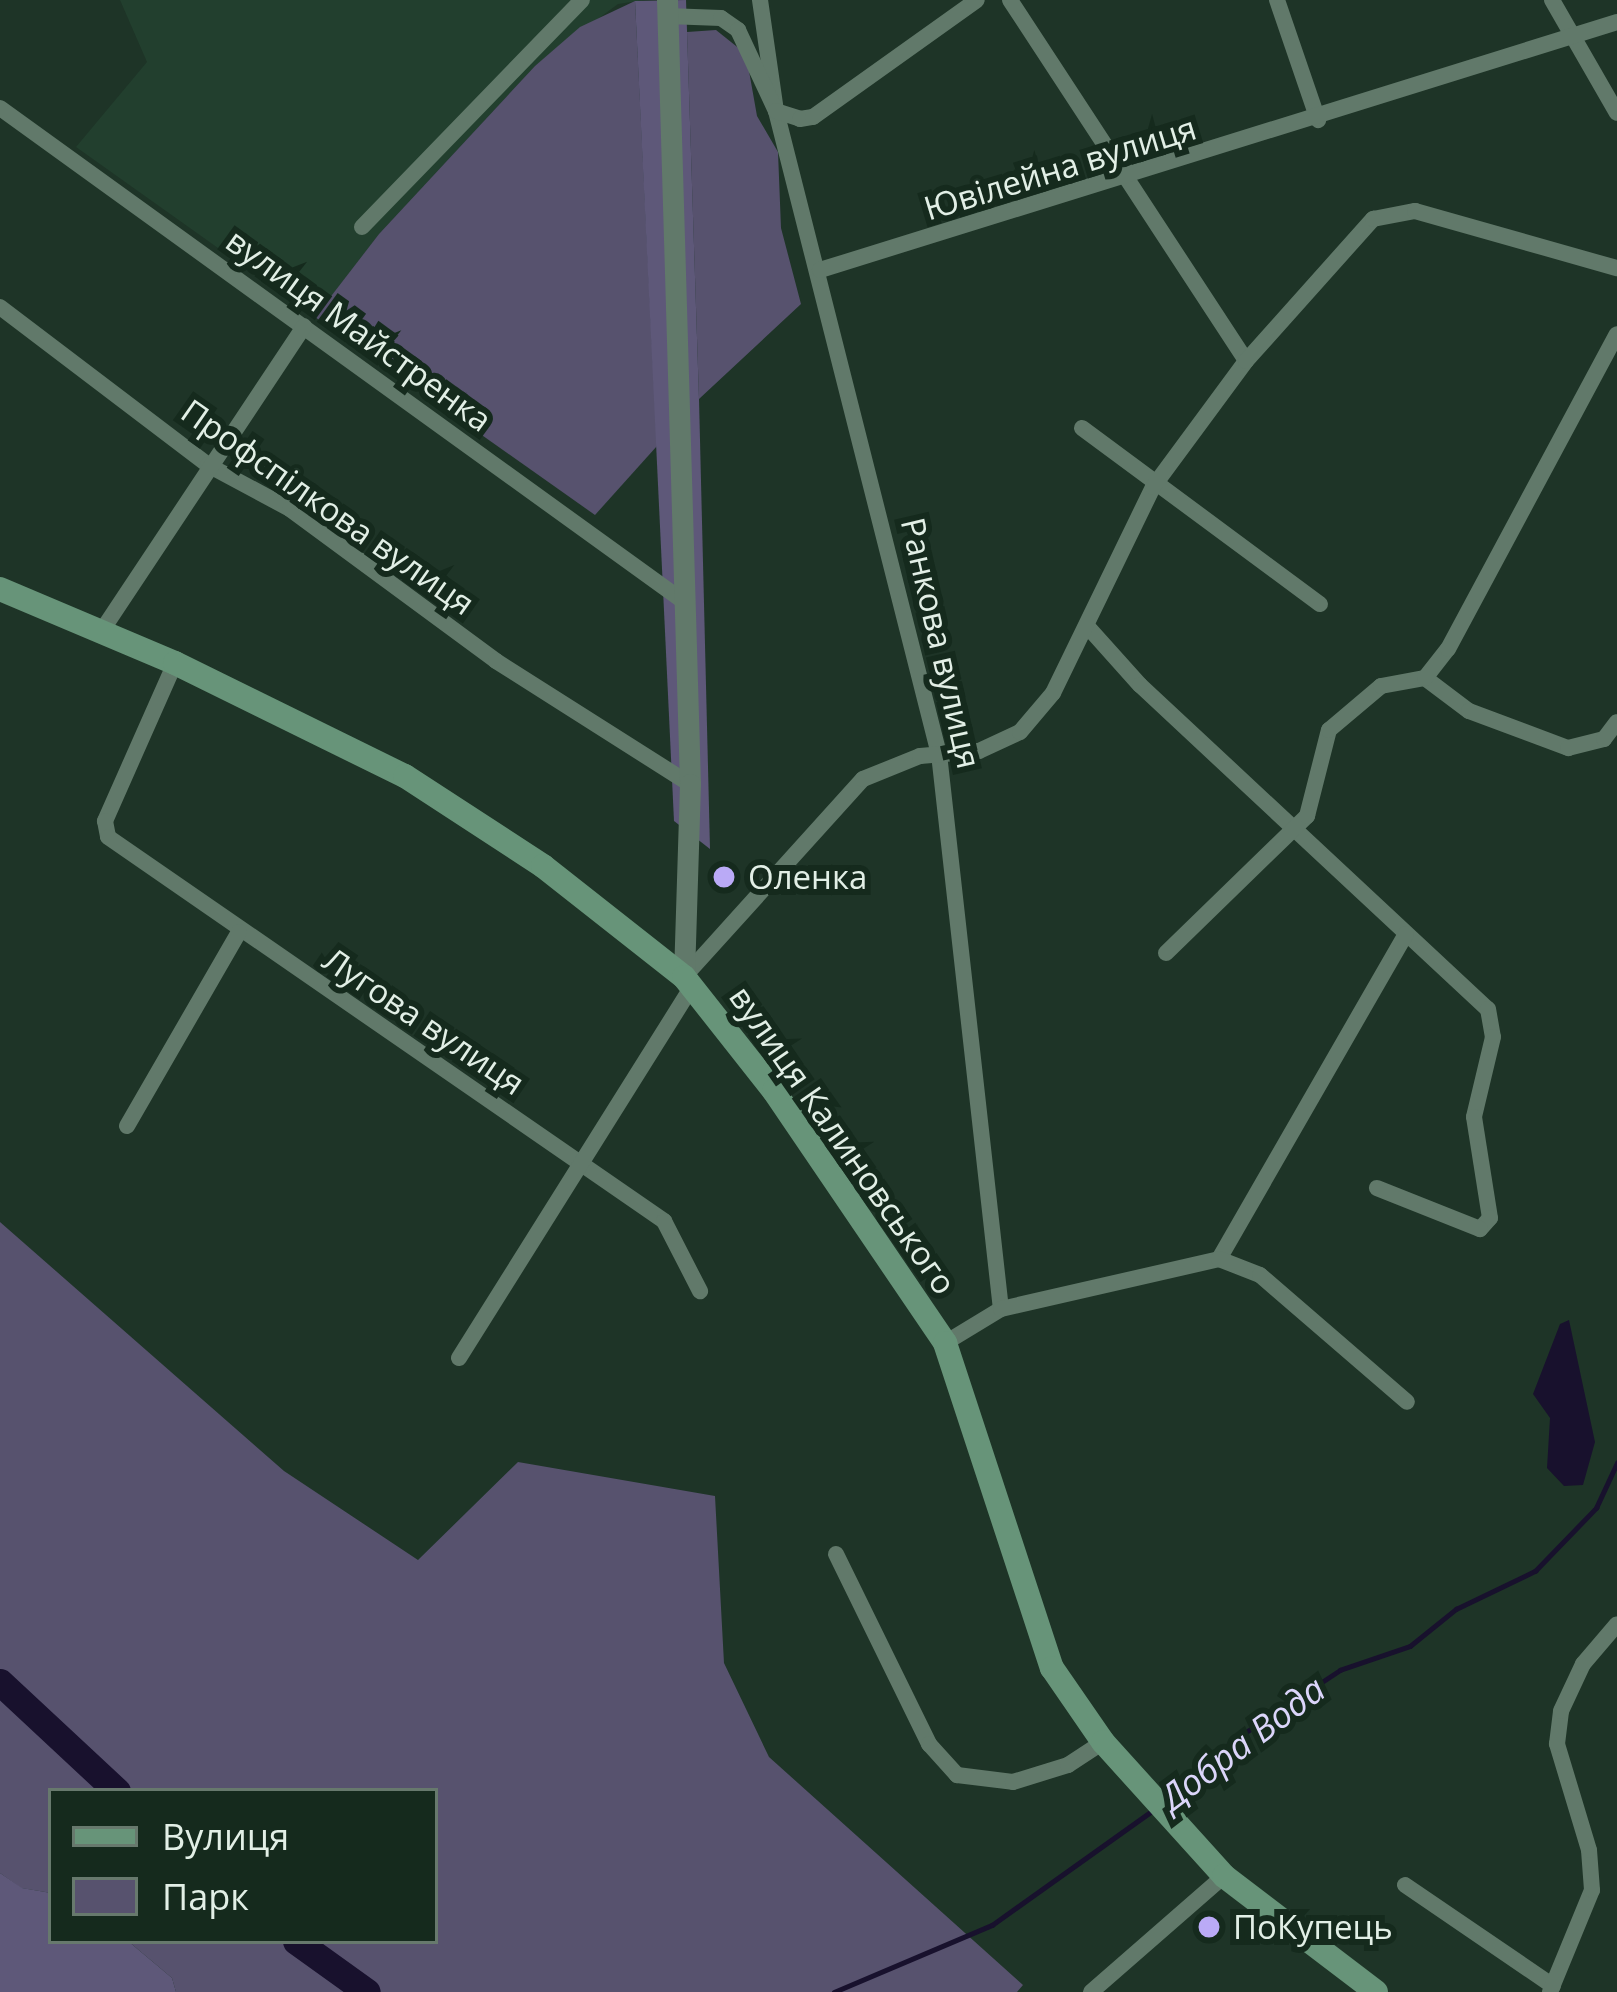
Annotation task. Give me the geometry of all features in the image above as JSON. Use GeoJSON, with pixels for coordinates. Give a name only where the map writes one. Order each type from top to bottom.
{"type":"FeatureCollection","features":[{"type":"Feature","properties":{"kind":"main road","name":"вулиця Калиновського"},"geometry":{"type":"LineString","coordinates":[[0,589],[175,663],[405,776],[543,866],[688,981],[946,1342],[1052,1668],[1103,1742],[1224,1876],[1376,1992]]}},
{"type":"Feature","properties":{"kind":"street"},"geometry":{"type":"LineString","coordinates":[[362,227],[583,0]]}},
{"type":"Feature","properties":{"kind":"street","name":"Ранкова вулиця"},"geometry":{"type":"LineString","coordinates":[[760,0],[776,111],[939,754],[1000,1246],[1001,1310]]}},
{"type":"Feature","properties":{"kind":"street"},"geometry":{"type":"LineString","coordinates":[[688,981],[690,784],[667,8],[721,18],[738,30],[776,111],[813,118],[977,0]]}},
{"type":"Feature","properties":{"kind":"street"},"geometry":{"type":"LineString","coordinates":[[1010,0],[1246,361]]}},
{"type":"Feature","properties":{"kind":"street"},"geometry":{"type":"LineString","coordinates":[[1277,0],[1318,120]]}},
{"type":"Feature","properties":{"kind":"street"},"geometry":{"type":"LineString","coordinates":[[1552,0],[1567,37],[1617,112]]}},
{"type":"Feature","properties":{"kind":"street","name":"Ювілейна вулиця"},"geometry":{"type":"LineString","coordinates":[[820,270],[1318,120],[1617,22]]}},
{"type":"Feature","properties":{"kind":"street","name":"вулиця Майстренка"},"geometry":{"type":"LineString","coordinates":[[0,107],[683,601]]}},
{"type":"Feature","properties":{"kind":"street"},"geometry":{"type":"LineString","coordinates":[[459,1358],[688,981],[863,779],[939,754],[979,751],[1020,732],[1053,693],[1153,487],[1246,361],[1373,219],[1414,212],[1617,268]]}},
{"type":"Feature","properties":{"kind":"street","name":"Профспілкова вулиця"},"geometry":{"type":"LineString","coordinates":[[0,307],[208,465],[290,509],[496,661],[690,784]]}},
{"type":"Feature","properties":{"kind":"street"},"geometry":{"type":"LineString","coordinates":[[101,632],[304,326]]}},
{"type":"Feature","properties":{"kind":"street"},"geometry":{"type":"LineString","coordinates":[[1425,678],[1617,334]]}},
{"type":"Feature","properties":{"kind":"street"},"geometry":{"type":"LineString","coordinates":[[1082,428],[1153,487],[1320,604]]}},
{"type":"Feature","properties":{"kind":"street"},"geometry":{"type":"LineString","coordinates":[[1087,626],[1293,830],[1478,997],[1493,1022],[1474,1117],[1490,1218],[1480,1229],[1377,1188]]}},
{"type":"Feature","properties":{"kind":"street","name":"Лугова вулиця"},"geometry":{"type":"LineString","coordinates":[[175,663],[105,821],[108,837],[239,932],[664,1221],[700,1291]]}},
{"type":"Feature","properties":{"kind":"street"},"geometry":{"type":"LineString","coordinates":[[1166,953],[1293,830],[1318,786],[1329,730],[1381,686],[1425,678],[1469,710],[1536,740],[1588,748],[1604,739],[1617,722]]}},
{"type":"Feature","properties":{"kind":"street"},"geometry":{"type":"LineString","coordinates":[[127,1126],[239,932]]}},
{"type":"Feature","properties":{"kind":"street"},"geometry":{"type":"LineString","coordinates":[[1219,1259],[1406,934]]}},
{"type":"Feature","properties":{"kind":"street"},"geometry":{"type":"LineString","coordinates":[[946,1342],[1001,1310],[1219,1259],[1260,1275],[1407,1402]]}},
{"type":"Feature","properties":{"kind":"street"},"geometry":{"type":"LineString","coordinates":[[836,1554],[929,1744],[957,1775],[1013,1782],[1068,1765],[1103,1742]]}},
{"type":"Feature","properties":{"kind":"street"},"geometry":{"type":"LineString","coordinates":[[1405,1885],[1552,1989],[1592,1890],[1589,1850],[1557,1744],[1561,1711],[1582,1664],[1617,1624]]}},
{"type":"Feature","properties":{"kind":"street"},"geometry":{"type":"LineString","coordinates":[[1091,1992],[1224,1876]]}},
{"type":"Feature","properties":{"kind":"shaded area"},"geometry":{"type":"Polygon","coordinates":[[[120,0],[644,0],[618,4],[535,66],[379,234],[315,317],[76,147],[147,62],[120,0]]]}},
{"type":"Feature","properties":{"kind":"shaded area"},"geometry":{"type":"Polygon","coordinates":[[[686,0],[710,849],[674,821],[635,1],[686,0]]]}},
{"type":"Feature","properties":{"kind":"shaded area"},"geometry":{"type":"Polygon","coordinates":[[[1569,1320],[1595,1442],[1583,1485],[1564,1486],[1547,1468],[1550,1418],[1533,1394],[1560,1324],[1569,1320]]]}},
{"type":"Feature","properties":{"kind":"shaded area"},"geometry":{"type":"Polygon","coordinates":[[[0,1873],[22,1888],[48,1892],[48,1944],[132,1944],[172,1978],[176,1992],[0,1992],[0,1873]]]}},
{"type":"Feature","properties":{"kind":"green space"},"geometry":{"type":"Polygon","coordinates":[[[635,1],[657,446],[595,515],[315,317],[379,234],[535,66],[580,27],[635,1]]]}},
{"type":"Feature","properties":{"kind":"green space"},"geometry":{"type":"Polygon","coordinates":[[[716,30],[746,54],[757,116],[778,152],[781,228],[801,304],[699,399],[687,32],[716,30]]]}},
{"type":"Feature","properties":{"kind":"green space"},"geometry":{"type":"Polygon","coordinates":[[[0,1222],[284,1471],[418,1560],[518,1462],[715,1496],[724,1663],[769,1757],[1023,1985],[1017,1992],[176,1992],[172,1978],[132,1944],[438,1944],[438,1788],[48,1788],[48,1892],[21,1888],[0,1873],[0,1222]]]}},
{"type":"Feature","properties":{"kind":"waterway","name":"Добра Вода"},"geometry":{"type":"LineString","coordinates":[[1165,1799],[1234,1740],[1340,1670],[1410,1646],[1456,1609],[1535,1571],[1596,1508],[1617,1463]]}},
{"type":"Feature","properties":{"kind":"waterway"},"geometry":{"type":"LineString","coordinates":[[0,1682],[114,1788]]}},
{"type":"Feature","properties":{"kind":"waterway","name":"Добра Вода"},"geometry":{"type":"LineString","coordinates":[[834,1992],[992,1925],[1152,1811]]}},
{"type":"Feature","properties":{"kind":"waterway"},"geometry":{"type":"LineString","coordinates":[[300,1944],[367,1992]]}},
{"type":"Feature","properties":{"kind":"place","name":"Оленка"},"geometry":{"type":"Point","coordinates":[724,877]}},
{"type":"Feature","properties":{"kind":"place","name":"ПоКупець"},"geometry":{"type":"Point","coordinates":[1209,1927]}}]}
